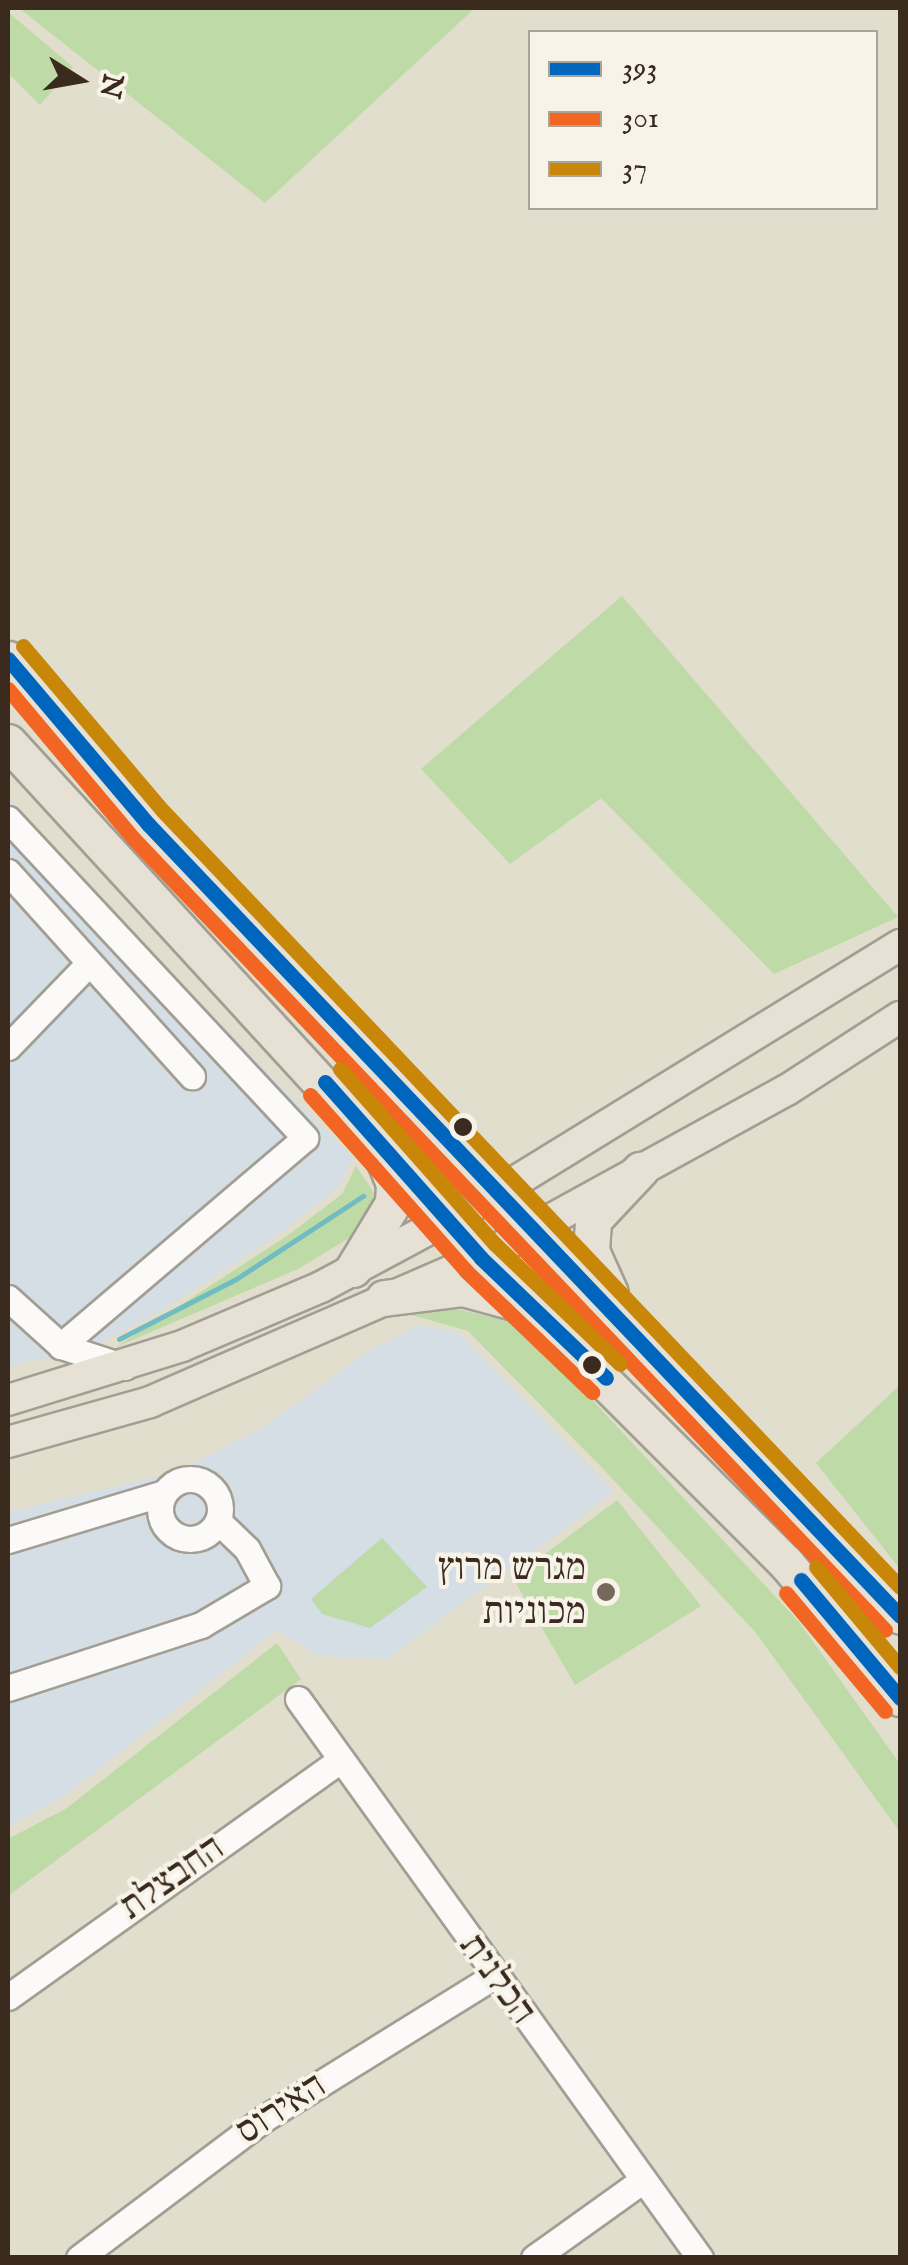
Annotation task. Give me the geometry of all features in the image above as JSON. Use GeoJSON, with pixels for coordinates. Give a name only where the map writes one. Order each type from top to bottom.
{"type":"FeatureCollection","features":[{"type":"Feature","properties":{"kind":"highway"},"geometry":{"type":"LineString","coordinates":[[8,659],[148,824],[500,1190],[900,1616]]}},
{"type":"Feature","properties":{"kind":"highway"},"geometry":{"type":"LineString","coordinates":[[8,742],[372,1133],[481,1258],[538,1308],[775,1551],[900,1698]]}},
{"type":"Feature","properties":{"kind":"highway"},"geometry":{"type":"LineString","coordinates":[[354,1269],[392,1203],[390,1168],[372,1133]]}},
{"type":"Feature","properties":{"kind":"highway"},"geometry":{"type":"LineString","coordinates":[[625,1326],[591,1251],[590,1232],[608,1200],[640,1170]]}},
{"type":"Feature","properties":{"kind":"highway"},"geometry":{"type":"LineString","coordinates":[[384,1298],[463,1288],[538,1308]]}},
{"type":"Feature","properties":{"kind":"main road"},"geometry":{"type":"LineString","coordinates":[[8,1400],[126,1366],[243,1322],[354,1269],[500,1190],[900,945]]}},
{"type":"Feature","properties":{"kind":"main road"},"geometry":{"type":"LineString","coordinates":[[8,1442],[150,1402],[481,1258],[788,1090],[900,1017]]}},
{"type":"Feature","properties":{"kind":"street"},"geometry":{"type":"LineString","coordinates":[[8,818],[305,1138],[60,1346]]}},
{"type":"Feature","properties":{"kind":"street"},"geometry":{"type":"LineString","coordinates":[[8,872],[192,1076]]}},
{"type":"Feature","properties":{"kind":"street"},"geometry":{"type":"LineString","coordinates":[[8,1047],[89,963]]}},
{"type":"Feature","properties":{"kind":"street"},"geometry":{"type":"LineString","coordinates":[[8,1298],[60,1346],[126,1366]]}},
{"type":"Feature","properties":{"kind":"street"},"geometry":{"type":"LineString","coordinates":[[13,1541],[164,1493],[180,1480],[200,1480],[220,1502],[218,1522],[205,1536],[186,1539],[150,1516],[103,1514]]}},
{"type":"Feature","properties":{"kind":"street"},"geometry":{"type":"LineString","coordinates":[[163,1523],[164,1493]]}},
{"type":"Feature","properties":{"kind":"street"},"geometry":{"type":"LineString","coordinates":[[8,1688],[201,1625],[267,1586],[247,1549],[218,1522]]}},
{"type":"Feature","properties":{"kind":"street","name":"הכלנית"},"geometry":{"type":"LineString","coordinates":[[298,1698],[338,1762],[700,2258]]}},
{"type":"Feature","properties":{"kind":"street","name":"החבצלת"},"geometry":{"type":"LineString","coordinates":[[8,1997],[338,1762]]}},
{"type":"Feature","properties":{"kind":"street","name":"האירוס"},"geometry":{"type":"LineString","coordinates":[[79,2258],[265,2118],[494,1976]]}},
{"type":"Feature","properties":{"kind":"street"},"geometry":{"type":"LineString","coordinates":[[534,2258],[643,2180]]}},
{"type":"Feature","properties":{"kind":"shaded area"},"geometry":{"type":"Polygon","coordinates":[[[8,797],[125,928],[353,1158],[339,1186],[282,1232],[162,1310],[92,1348],[10,1366],[8,797]]]}},
{"type":"Feature","properties":{"kind":"shaded area"},"geometry":{"type":"Polygon","coordinates":[[[419,1325],[459,1333],[614,1492],[387,1659],[317,1656],[277,1630],[63,1797],[8,1827],[8,1512],[177,1472],[262,1428],[369,1351],[419,1325]]]}},
{"type":"Feature","properties":{"kind":"green space"},"geometry":{"type":"Polygon","coordinates":[[[19,8],[475,8],[265,203],[19,8]]]}},
{"type":"Feature","properties":{"kind":"green space"},"geometry":{"type":"Polygon","coordinates":[[[8,12],[73,67],[40,105],[8,73],[8,12]]]}},
{"type":"Feature","properties":{"kind":"green space"},"geometry":{"type":"Polygon","coordinates":[[[622,596],[898,917],[774,974],[601,798],[510,864],[421,769],[622,596]]]}},
{"type":"Feature","properties":{"kind":"green space"},"geometry":{"type":"Polygon","coordinates":[[[356,1166],[374,1193],[374,1207],[354,1235],[298,1269],[116,1347],[287,1236],[342,1194],[356,1166]]]}},
{"type":"Feature","properties":{"kind":"green space"},"geometry":{"type":"Polygon","coordinates":[[[437,1305],[510,1321],[541,1345],[799,1622],[900,1764],[900,1832],[756,1633],[608,1474],[468,1331],[405,1313],[437,1305]]]}},
{"type":"Feature","properties":{"kind":"green space"},"geometry":{"type":"Polygon","coordinates":[[[900,1385],[900,1569],[816,1463],[900,1385]]]}},
{"type":"Feature","properties":{"kind":"green space","name":"מגרש מרוץ מכוניות"},"geometry":{"type":"Polygon","coordinates":[[[617,1500],[701,1606],[575,1685],[513,1578],[617,1500]]]}},
{"type":"Feature","properties":{"kind":"green space"},"geometry":{"type":"Polygon","coordinates":[[[382,1538],[427,1587],[370,1628],[322,1614],[311,1599],[382,1538]]]}},
{"type":"Feature","properties":{"kind":"green space"},"geometry":{"type":"Polygon","coordinates":[[[277,1643],[301,1679],[8,1896],[8,1839],[67,1808],[277,1643]]]}},
{"type":"Feature","properties":{"kind":"waterway"},"geometry":{"type":"LineString","coordinates":[[119,1339],[236,1279],[363,1196]]}},
{"type":"Feature","properties":{"kind":"transit line","name":"37"},"geometry":{"type":"LineString","coordinates":[[23,646],[163,811],[900,1587]]}},
{"type":"Feature","properties":{"kind":"transit line","name":"393"},"geometry":{"type":"LineString","coordinates":[[8,659],[148,824],[900,1616]]}},
{"type":"Feature","properties":{"kind":"transit line","name":"301"},"geometry":{"type":"LineString","coordinates":[[8,689],[133,838],[885,1630]]}},
{"type":"Feature","properties":{"kind":"transit line","name":"37"},"geometry":{"type":"LineString","coordinates":[[340,1069],[495,1244],[620,1364]]}},
{"type":"Feature","properties":{"kind":"transit line","name":"393"},"geometry":{"type":"LineString","coordinates":[[325,1082],[481,1258],[606,1378]]}},
{"type":"Feature","properties":{"kind":"transit line","name":"301"},"geometry":{"type":"LineString","coordinates":[[310,1095],[466,1271],[592,1392]]}},
{"type":"Feature","properties":{"kind":"transit line","name":"37"},"geometry":{"type":"LineString","coordinates":[[816,1567],[900,1667]]}},
{"type":"Feature","properties":{"kind":"transit line","name":"393"},"geometry":{"type":"LineString","coordinates":[[801,1580],[900,1698]]}},
{"type":"Feature","properties":{"kind":"transit line","name":"301"},"geometry":{"type":"LineString","coordinates":[[786,1593],[885,1711]]}},
{"type":"Feature","properties":{"kind":"place","name":"מגרש מרוץ מכוניות"},"geometry":{"type":"Point","coordinates":[606,1592]}}]}
